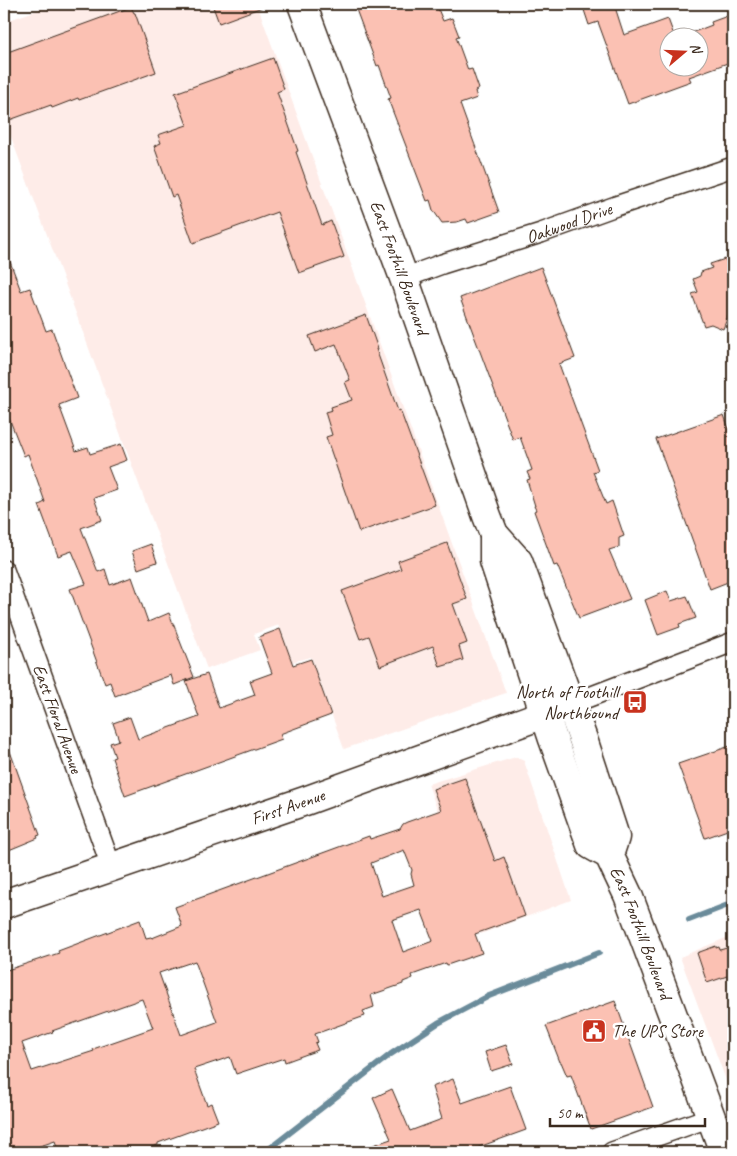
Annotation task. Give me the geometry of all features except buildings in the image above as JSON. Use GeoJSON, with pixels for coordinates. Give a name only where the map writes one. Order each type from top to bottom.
{"type":"FeatureCollection","features":[{"type":"Feature","properties":{"kind":"main road","name":"East Foothill Boulevard"},"geometry":{"type":"LineString","coordinates":[[302,4],[404,278],[494,534],[494,561],[545,715],[591,845],[609,855],[628,895],[724,1152]]}},
{"type":"Feature","properties":{"kind":"main road","name":"East Foothill Boulevard"},"geometry":{"type":"LineString","coordinates":[[494,534],[518,561],[571,704],[615,837],[609,855]]}},
{"type":"Feature","properties":{"kind":"main road","name":"First Avenue"},"geometry":{"type":"LineString","coordinates":[[4,904],[305,801],[571,704]]}},
{"type":"Feature","properties":{"kind":"street","name":"Oakwood Drive"},"geometry":{"type":"LineString","coordinates":[[404,278],[733,167]]}},
{"type":"Feature","properties":{"kind":"street","name":"East Floral Avenue"},"geometry":{"type":"LineString","coordinates":[[4,570],[111,866]]}},
{"type":"Feature","properties":{"kind":"street"},"geometry":{"type":"LineString","coordinates":[[571,704],[733,642]]}},
{"type":"Feature","properties":{"kind":"street"},"geometry":{"type":"LineString","coordinates":[[612,1152],[711,1117]]}},
{"type":"Feature","properties":{"kind":"shaded area"},"geometry":{"type":"Polygon","coordinates":[[[54,4],[257,4],[506,693],[344,749],[311,657],[292,662],[279,625],[254,634],[260,650],[207,669],[4,118],[4,22],[54,4]]]}},
{"type":"Feature","properties":{"kind":"shaded area"},"geometry":{"type":"Polygon","coordinates":[[[516,757],[524,761],[571,900],[481,934],[428,784],[516,757]]]}},
{"type":"Feature","properties":{"kind":"shaded area"},"geometry":{"type":"Polygon","coordinates":[[[733,935],[733,1099],[680,957],[733,935]]]}},
{"type":"Feature","properties":{"kind":"waterway"},"geometry":{"type":"LineString","coordinates":[[689,920],[733,903]]}},
{"type":"Feature","properties":{"kind":"waterway"},"geometry":{"type":"LineString","coordinates":[[265,1152],[391,1054],[438,1023],[489,996],[599,953]]}},
{"type":"Feature","properties":{"kind":"place","name":"North of Foothill Northbound"},"geometry":{"type":"Point","coordinates":[635,702]}},
{"type":"Feature","properties":{"kind":"place","name":"The UPS Store"},"geometry":{"type":"Point","coordinates":[594,1031]}}]}
